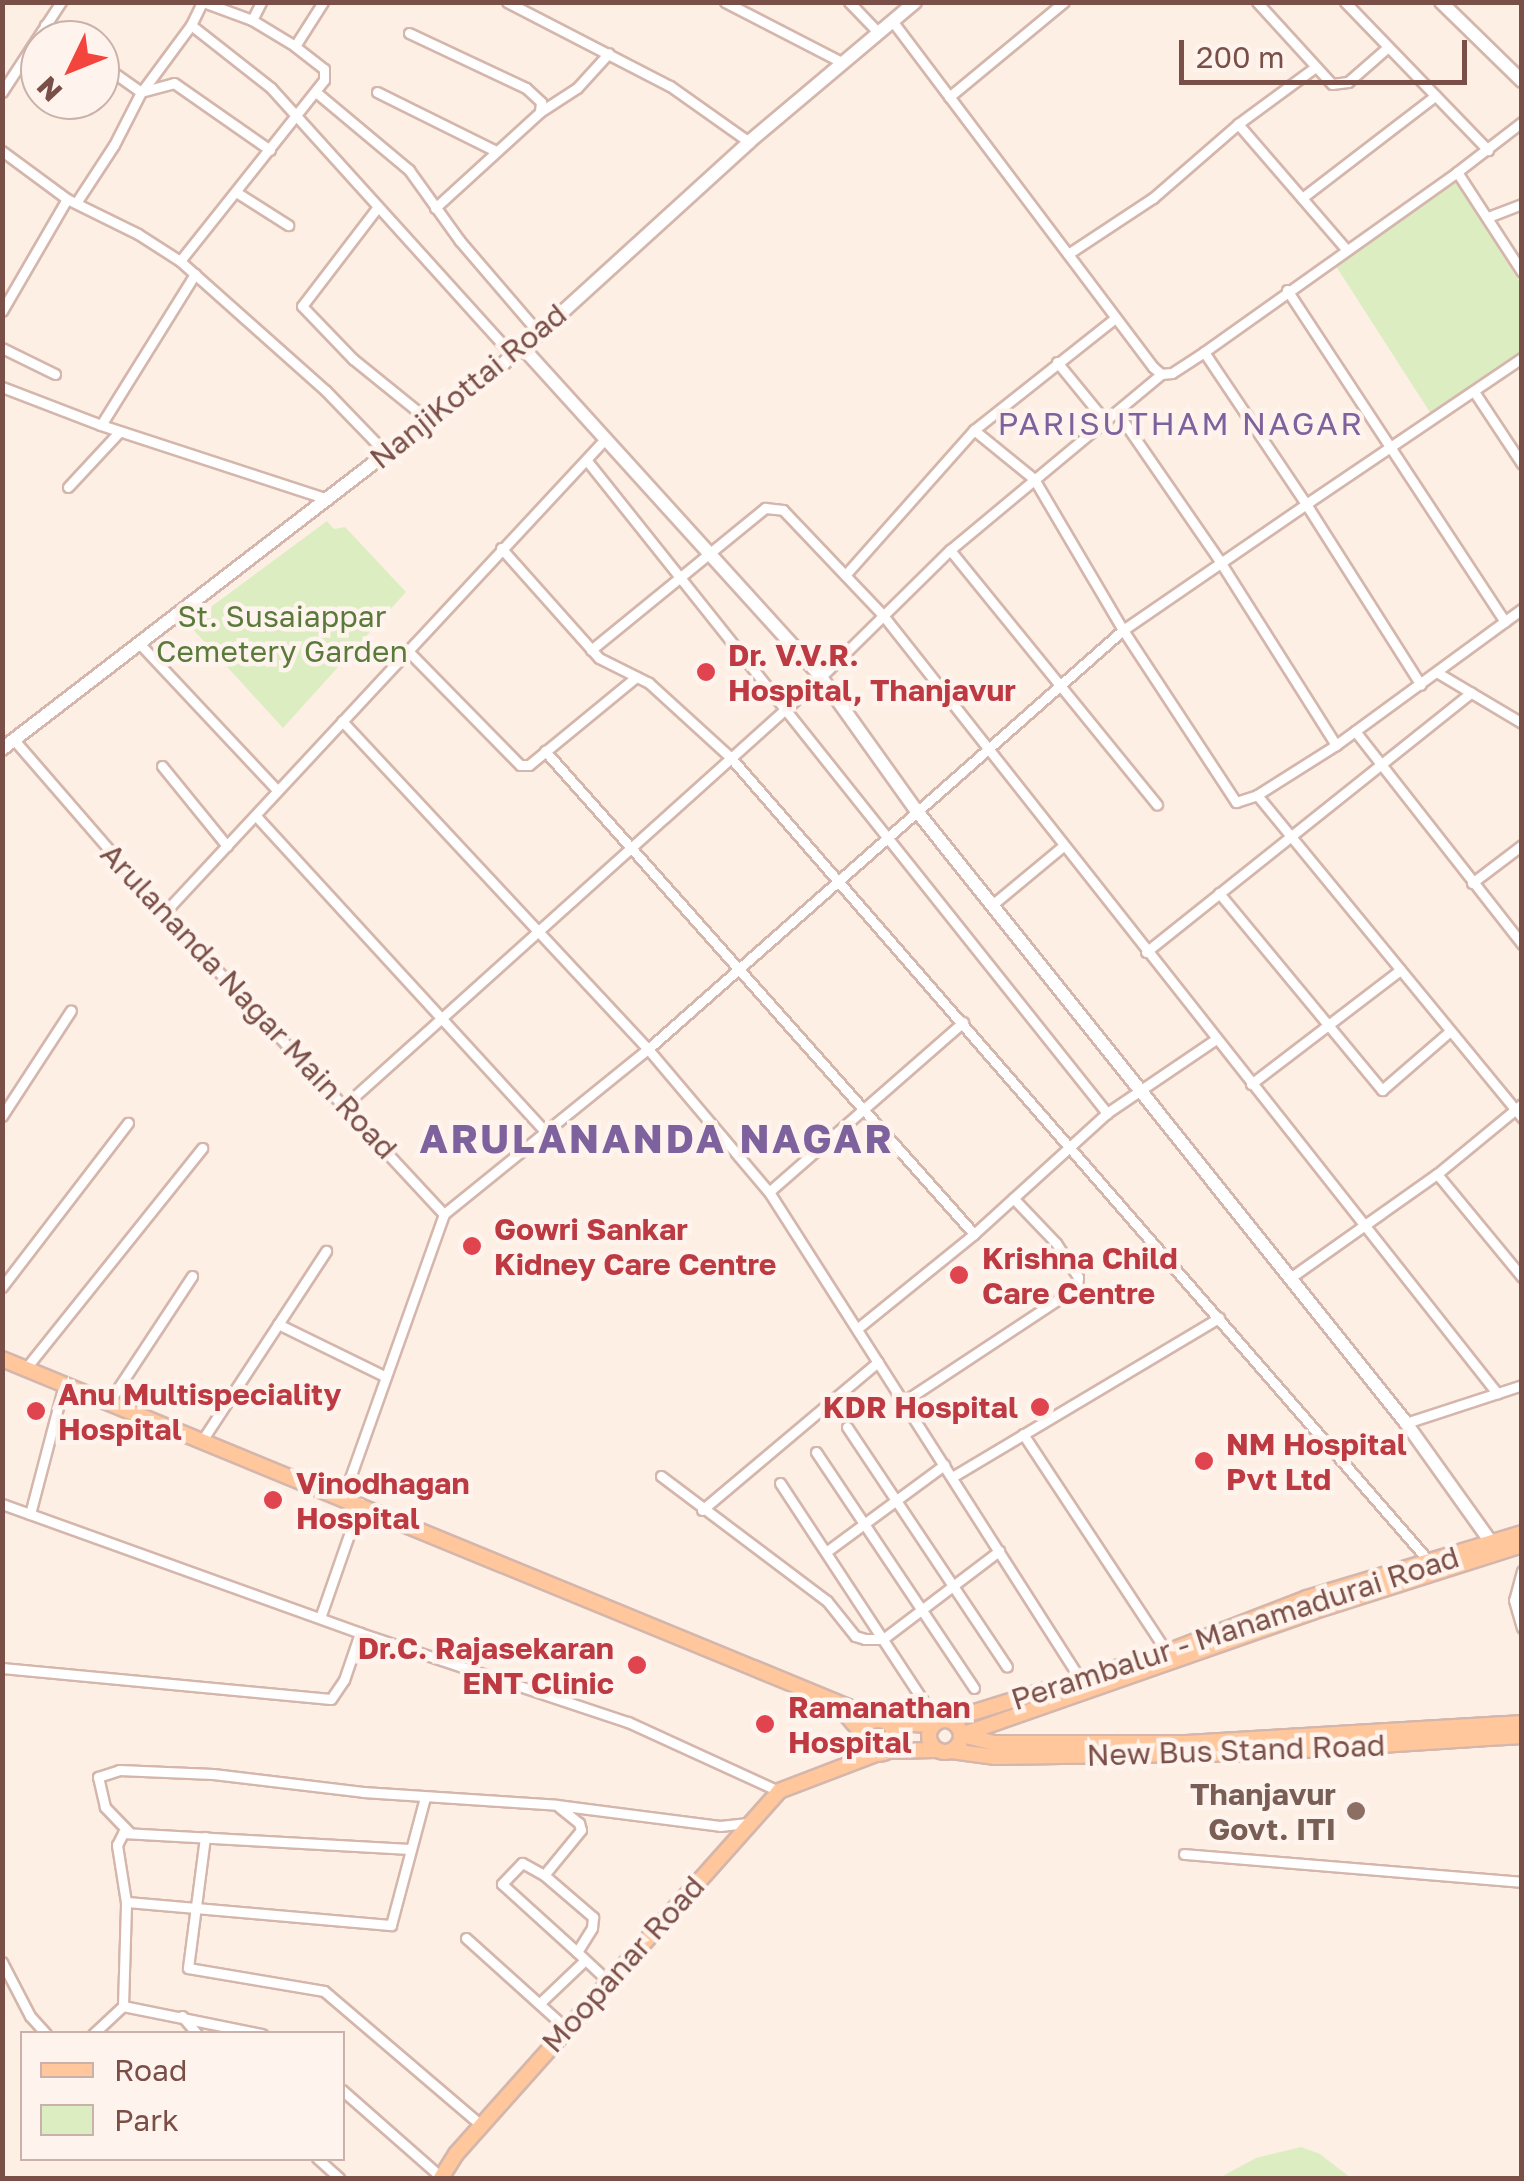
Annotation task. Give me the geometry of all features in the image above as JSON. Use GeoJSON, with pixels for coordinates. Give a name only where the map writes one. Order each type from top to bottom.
{"type":"FeatureCollection","features":[{"type":"Feature","properties":{"kind":"main road"},"geometry":{"type":"LineString","coordinates":[[2,1359],[832,1697],[884,1721],[895,1737],[882,1752],[861,1737],[832,1697]]}},
{"type":"Feature","properties":{"kind":"main road"},"geometry":{"type":"LineString","coordinates":[[962,1735],[940,1722],[929,1741],[944,1750],[962,1735],[1084,1686],[1309,1605],[1496,1548],[1520,1546]]}},
{"type":"Feature","properties":{"kind":"main road","name":"Perambalur - Manamadurai Road"},"geometry":{"type":"LineString","coordinates":[[884,1721],[940,1722],[1084,1686],[1167,1652],[1428,1560],[1496,1548]]}},
{"type":"Feature","properties":{"kind":"main road","name":"Moopanar Road"},"geometry":{"type":"LineString","coordinates":[[826,1774],[861,1737],[870,1721],[884,1721]]}},
{"type":"Feature","properties":{"kind":"main road","name":"New Bus Stand Road"},"geometry":{"type":"LineString","coordinates":[[962,1735],[993,1743],[1186,1743],[1522,1723]]}},
{"type":"Feature","properties":{"kind":"main road","name":"New Bus Stand Road"},"geometry":{"type":"LineString","coordinates":[[882,1752],[944,1750],[996,1757],[1258,1753],[1522,1736]]}},
{"type":"Feature","properties":{"kind":"main road","name":"Moopanar Road"},"geometry":{"type":"LineString","coordinates":[[442,2178],[481,2124],[748,1823],[780,1792],[882,1752]]}},
{"type":"Feature","properties":{"kind":"street"},"geometry":{"type":"LineString","coordinates":[[2,312],[72,201],[114,144],[141,92],[192,25],[203,2],[252,20],[324,69],[317,93],[180,261]]}},
{"type":"Feature","properties":{"kind":"street"},"geometry":{"type":"LineString","coordinates":[[252,20],[261,2]]}},
{"type":"Feature","properties":{"kind":"street"},"geometry":{"type":"LineString","coordinates":[[295,46],[323,2]]}},
{"type":"Feature","properties":{"kind":"street"},"geometry":{"type":"LineString","coordinates":[[507,2],[670,86],[749,142]]}},
{"type":"Feature","properties":{"kind":"street"},"geometry":{"type":"LineString","coordinates":[[535,16],[537,2]]}},
{"type":"Feature","properties":{"kind":"street"},"geometry":{"type":"LineString","coordinates":[[725,2],[841,62]]}},
{"type":"Feature","properties":{"kind":"street"},"geometry":{"type":"LineString","coordinates":[[850,2],[877,31]]}},
{"type":"Feature","properties":{"kind":"street","name":"NanjiKottai Road"},"geometry":{"type":"LineString","coordinates":[[9,745],[138,642],[331,500],[385,452],[518,351],[749,142],[915,2]]}},
{"type":"Feature","properties":{"kind":"street"},"geometry":{"type":"LineString","coordinates":[[949,97],[1064,2]]}},
{"type":"Feature","properties":{"kind":"street"},"geometry":{"type":"LineString","coordinates":[[1257,2],[1332,84],[1342,86],[1388,48]]}},
{"type":"Feature","properties":{"kind":"street"},"geometry":{"type":"LineString","coordinates":[[1345,2],[1488,150]]}},
{"type":"Feature","properties":{"kind":"street"},"geometry":{"type":"LineString","coordinates":[[1441,2],[1522,81]]}},
{"type":"Feature","properties":{"kind":"street"},"geometry":{"type":"LineString","coordinates":[[893,22],[1114,318],[1161,374]]}},
{"type":"Feature","properties":{"kind":"street"},"geometry":{"type":"LineString","coordinates":[[192,25],[248,68],[377,208],[606,438],[821,676],[916,810],[1406,1423],[1496,1548]]}},
{"type":"Feature","properties":{"kind":"street"},"geometry":{"type":"LineString","coordinates":[[409,33],[526,88],[541,102],[540,112]]}},
{"type":"Feature","properties":{"kind":"street"},"geometry":{"type":"LineString","coordinates":[[435,208],[540,112],[577,88],[609,53]]}},
{"type":"Feature","properties":{"kind":"street"},"geometry":{"type":"LineString","coordinates":[[2,92],[20,65]]}},
{"type":"Feature","properties":{"kind":"street"},"geometry":{"type":"LineString","coordinates":[[1068,254],[1154,198],[1238,124],[1314,68]]}},
{"type":"Feature","properties":{"kind":"street"},"geometry":{"type":"LineString","coordinates":[[120,77],[141,92]]}},
{"type":"Feature","properties":{"kind":"street"},"geometry":{"type":"LineString","coordinates":[[141,92],[174,83],[270,151]]}},
{"type":"Feature","properties":{"kind":"street"},"geometry":{"type":"LineString","coordinates":[[377,92],[496,152]]}},
{"type":"Feature","properties":{"kind":"street"},"geometry":{"type":"LineString","coordinates":[[317,93],[409,170],[435,208],[538,332]]}},
{"type":"Feature","properties":{"kind":"street"},"geometry":{"type":"LineString","coordinates":[[1302,198],[1434,96]]}},
{"type":"Feature","properties":{"kind":"street"},"geometry":{"type":"LineString","coordinates":[[345,1105],[821,676],[950,550],[1034,478],[1161,374],[1172,373],[1204,352],[1522,122]]}},
{"type":"Feature","properties":{"kind":"street"},"geometry":{"type":"LineString","coordinates":[[1238,124],[1346,248]]}},
{"type":"Feature","properties":{"kind":"street"},"geometry":{"type":"LineString","coordinates":[[2,151],[72,201],[180,261],[326,391],[385,452]]}},
{"type":"Feature","properties":{"kind":"street"},"geometry":{"type":"LineString","coordinates":[[1457,172],[1522,272]]}},
{"type":"Feature","properties":{"kind":"street"},"geometry":{"type":"LineString","coordinates":[[236,192],[288,225]]}},
{"type":"Feature","properties":{"kind":"street"},"geometry":{"type":"LineString","coordinates":[[1488,217],[1522,204]]}},
{"type":"Feature","properties":{"kind":"street"},"geometry":{"type":"LineString","coordinates":[[377,208],[302,306],[353,359],[427,419]]}},
{"type":"Feature","properties":{"kind":"street"},"geometry":{"type":"LineString","coordinates":[[101,425],[195,274]]}},
{"type":"Feature","properties":{"kind":"street"},"geometry":{"type":"LineString","coordinates":[[1287,290],[1505,622]]}},
{"type":"Feature","properties":{"kind":"street"},"geometry":{"type":"LineString","coordinates":[[847,573],[974,430],[1114,318]]}},
{"type":"Feature","properties":{"kind":"street"},"geometry":{"type":"LineString","coordinates":[[2,348],[55,374]]}},
{"type":"Feature","properties":{"kind":"street"},"geometry":{"type":"LineString","coordinates":[[1204,352],[1420,685]]}},
{"type":"Feature","properties":{"kind":"street"},"geometry":{"type":"LineString","coordinates":[[343,1497],[444,1214],[648,1050],[985,748],[1123,630],[1219,560],[1475,393],[1522,358]]}},
{"type":"Feature","properties":{"kind":"street"},"geometry":{"type":"LineString","coordinates":[[1057,362],[1106,422]]}},
{"type":"Feature","properties":{"kind":"street"},"geometry":{"type":"LineString","coordinates":[[2,386],[101,425],[331,500]]}},
{"type":"Feature","properties":{"kind":"street"},"geometry":{"type":"LineString","coordinates":[[1475,393],[1522,464]]}},
{"type":"Feature","properties":{"kind":"street"},"geometry":{"type":"LineString","coordinates":[[1117,412],[1219,560],[1336,744]]}},
{"type":"Feature","properties":{"kind":"street"},"geometry":{"type":"LineString","coordinates":[[974,430],[1034,478],[1123,630],[1230,797],[1244,802],[1356,731],[1522,609]]}},
{"type":"Feature","properties":{"kind":"street"},"geometry":{"type":"LineString","coordinates":[[68,488],[120,431]]}},
{"type":"Feature","properties":{"kind":"street"},"geometry":{"type":"LineString","coordinates":[[164,913],[501,548],[588,462],[606,438]]}},
{"type":"Feature","properties":{"kind":"street"},"geometry":{"type":"LineString","coordinates":[[588,462],[1107,1113]]}},
{"type":"Feature","properties":{"kind":"street"},"geometry":{"type":"LineString","coordinates":[[592,650],[680,577],[712,556],[766,508],[774,506],[847,573],[882,614],[1497,1393]]}},
{"type":"Feature","properties":{"kind":"street"},"geometry":{"type":"LineString","coordinates":[[501,548],[611,668],[670,698],[731,758],[1428,1560]]}},
{"type":"Feature","properties":{"kind":"street"},"geometry":{"type":"LineString","coordinates":[[950,550],[1157,805]]}},
{"type":"Feature","properties":{"kind":"street"},"geometry":{"type":"LineString","coordinates":[[138,642],[277,790]]}},
{"type":"Feature","properties":{"kind":"street"},"geometry":{"type":"LineString","coordinates":[[407,650],[512,761],[528,765],[636,678]]}},
{"type":"Feature","properties":{"kind":"street"},"geometry":{"type":"LineString","coordinates":[[1438,673],[1521,722]]}},
{"type":"Feature","properties":{"kind":"street"},"geometry":{"type":"LineString","coordinates":[[1146,952],[1471,693]]}},
{"type":"Feature","properties":{"kind":"street"},"geometry":{"type":"LineString","coordinates":[[342,721],[540,930],[769,1192],[1084,1686]]}},
{"type":"Feature","properties":{"kind":"street"},"geometry":{"type":"LineString","coordinates":[[1356,731],[1378,766],[1522,944]]}},
{"type":"Feature","properties":{"kind":"street","name":"Arulananda Nagar Main Road"},"geometry":{"type":"LineString","coordinates":[[9,745],[444,1214]]}},
{"type":"Feature","properties":{"kind":"street"},"geometry":{"type":"LineString","coordinates":[[545,751],[974,1234]]}},
{"type":"Feature","properties":{"kind":"street"},"geometry":{"type":"LineString","coordinates":[[162,766],[227,846]]}},
{"type":"Feature","properties":{"kind":"street"},"geometry":{"type":"LineString","coordinates":[[1257,795],[1519,1111],[1290,1278]]}},
{"type":"Feature","properties":{"kind":"street"},"geometry":{"type":"LineString","coordinates":[[256,816],[546,1132]]}},
{"type":"Feature","properties":{"kind":"street"},"geometry":{"type":"LineString","coordinates":[[1472,882],[1522,845]]}},
{"type":"Feature","properties":{"kind":"street"},"geometry":{"type":"LineString","coordinates":[[992,905],[1064,846]]}},
{"type":"Feature","properties":{"kind":"street"},"geometry":{"type":"LineString","coordinates":[[1219,893],[1382,1090],[1450,1031]]}},
{"type":"Feature","properties":{"kind":"street"},"geometry":{"type":"LineString","coordinates":[[1251,1084],[1400,970]]}},
{"type":"Feature","properties":{"kind":"street"},"geometry":{"type":"LineString","coordinates":[[2,1116],[71,1010]]}},
{"type":"Feature","properties":{"kind":"street"},"geometry":{"type":"LineString","coordinates":[[769,1192],[963,1022]]}},
{"type":"Feature","properties":{"kind":"street"},"geometry":{"type":"LineString","coordinates":[[858,1328],[974,1234],[1107,1113],[1215,1040]]}},
{"type":"Feature","properties":{"kind":"street"},"geometry":{"type":"LineString","coordinates":[[2,1287],[128,1123]]}},
{"type":"Feature","properties":{"kind":"street"},"geometry":{"type":"LineString","coordinates":[[26,1368],[202,1148]]}},
{"type":"Feature","properties":{"kind":"street"},"geometry":{"type":"LineString","coordinates":[[1437,1174],[1522,1277]]}},
{"type":"Feature","properties":{"kind":"street"},"geometry":{"type":"LineString","coordinates":[[904,1402],[1078,1287],[1078,1277],[1056,1244],[1013,1198]]}},
{"type":"Feature","properties":{"kind":"street"},"geometry":{"type":"LineString","coordinates":[[204,1439],[326,1251]]}},
{"type":"Feature","properties":{"kind":"street"},"geometry":{"type":"LineString","coordinates":[[109,1402],[192,1276]]}},
{"type":"Feature","properties":{"kind":"street"},"geometry":{"type":"LineString","coordinates":[[952,1478],[1219,1318]]}},
{"type":"Feature","properties":{"kind":"street"},"geometry":{"type":"LineString","coordinates":[[278,1324],[386,1377]]}},
{"type":"Feature","properties":{"kind":"street"},"geometry":{"type":"LineString","coordinates":[[702,1510],[878,1362]]}},
{"type":"Feature","properties":{"kind":"street"},"geometry":{"type":"LineString","coordinates":[[30,1514],[64,1384]]}},
{"type":"Feature","properties":{"kind":"street"},"geometry":{"type":"LineString","coordinates":[[1406,1423],[1522,1385]]}},
{"type":"Feature","properties":{"kind":"street"},"geometry":{"type":"LineString","coordinates":[[846,1427],[1007,1667]]}},
{"type":"Feature","properties":{"kind":"street"},"geometry":{"type":"LineString","coordinates":[[1023,1434],[1167,1652]]}},
{"type":"Feature","properties":{"kind":"street"},"geometry":{"type":"LineString","coordinates":[[816,1452],[974,1688]]}},
{"type":"Feature","properties":{"kind":"street"},"geometry":{"type":"LineString","coordinates":[[826,1552],[944,1466]]}},
{"type":"Feature","properties":{"kind":"street"},"geometry":{"type":"LineString","coordinates":[[661,1476],[826,1602],[854,1636],[883,1639],[1000,1552]]}},
{"type":"Feature","properties":{"kind":"street"},"geometry":{"type":"LineString","coordinates":[[780,1483],[940,1722]]}},
{"type":"Feature","properties":{"kind":"street"},"geometry":{"type":"LineString","coordinates":[[320,1618],[360,1503]]}},
{"type":"Feature","properties":{"kind":"street"},"geometry":{"type":"LineString","coordinates":[[2,1504],[360,1633],[478,1668],[628,1722],[780,1792]]}},
{"type":"Feature","properties":{"kind":"street"},"geometry":{"type":"LineString","coordinates":[[1522,1571],[1514,1600],[1522,1628]]}},
{"type":"Feature","properties":{"kind":"street"},"geometry":{"type":"LineString","coordinates":[[2,1668],[331,1699],[344,1680],[360,1633]]}},
{"type":"Feature","properties":{"kind":"street"},"geometry":{"type":"LineString","coordinates":[[128,1832],[105,1808],[98,1777],[119,1770],[214,1774],[425,1797],[556,1805],[720,1826],[748,1823]]}},
{"type":"Feature","properties":{"kind":"street"},"geometry":{"type":"LineString","coordinates":[[126,1902],[392,1925],[425,1797]]}},
{"type":"Feature","properties":{"kind":"street"},"geometry":{"type":"LineString","coordinates":[[544,1876],[581,1830],[580,1823],[556,1805]]}},
{"type":"Feature","properties":{"kind":"street"},"geometry":{"type":"LineString","coordinates":[[96,2031],[123,2006],[126,1902],[117,1845],[121,1835],[128,1832],[410,1849]]}},
{"type":"Feature","properties":{"kind":"street"},"geometry":{"type":"LineString","coordinates":[[205,1837],[188,1968],[324,1991],[481,2124]]}},
{"type":"Feature","properties":{"kind":"street"},"geometry":{"type":"LineString","coordinates":[[1184,1854],[1522,1882]]}},
{"type":"Feature","properties":{"kind":"street"},"geometry":{"type":"LineString","coordinates":[[576,1952],[592,1928],[593,1917],[522,1863],[502,1884],[576,1952],[586,1960],[608,1981]]}},
{"type":"Feature","properties":{"kind":"street"},"geometry":{"type":"LineString","coordinates":[[466,1938],[566,2028]]}},
{"type":"Feature","properties":{"kind":"street"},"geometry":{"type":"LineString","coordinates":[[540,2002],[586,1960]]}},
{"type":"Feature","properties":{"kind":"street"},"geometry":{"type":"LineString","coordinates":[[2,1962],[30,2016],[43,2031]]}},
{"type":"Feature","properties":{"kind":"street"},"geometry":{"type":"LineString","coordinates":[[123,2006],[249,2031]]}},
{"type":"Feature","properties":{"kind":"street"},"geometry":{"type":"LineString","coordinates":[[182,2016],[194,2031]]}},
{"type":"Feature","properties":{"kind":"street"},"geometry":{"type":"LineString","coordinates":[[345,2093],[442,2178]]}},
{"type":"Feature","properties":{"kind":"street"},"geometry":{"type":"LineString","coordinates":[[320,2161],[340,2178]]}},
{"type":"Feature","properties":{"kind":"green space"},"geometry":{"type":"Polygon","coordinates":[[[1455,181],[1521,284],[1521,356],[1431,414],[1332,260],[1455,181]]]}},
{"type":"Feature","properties":{"kind":"green space","name":"St. Susaiappar Cemetery Garden"},"geometry":{"type":"Polygon","coordinates":[[[327,521],[334,529],[345,527],[406,592],[283,728],[188,624],[327,521]]]}},
{"type":"Feature","properties":{"kind":"green space"},"geometry":{"type":"Polygon","coordinates":[[[1301,2147],[1320,2154],[1351,2178],[1219,2178],[1256,2158],[1301,2147]]]}},
{"type":"Feature","properties":{"kind":"place","name":"Dr. V.V.R. Hospital, Thanjavur"},"geometry":{"type":"Point","coordinates":[706,672]}},
{"type":"Feature","properties":{"kind":"place","name":"Gowri Sankar Kidney Care Centre"},"geometry":{"type":"Point","coordinates":[472,1246]}},
{"type":"Feature","properties":{"kind":"place","name":"Krishna Child Care Centre"},"geometry":{"type":"Point","coordinates":[959,1275]}},
{"type":"Feature","properties":{"kind":"place","name":"KDR Hospital"},"geometry":{"type":"Point","coordinates":[1040,1407]}},
{"type":"Feature","properties":{"kind":"place","name":"Anu Multispeciality Hospital"},"geometry":{"type":"Point","coordinates":[36,1411]}},
{"type":"Feature","properties":{"kind":"place","name":"NM Hospital Pvt Ltd"},"geometry":{"type":"Point","coordinates":[1204,1461]}},
{"type":"Feature","properties":{"kind":"place","name":"Vinodhagan Hospital"},"geometry":{"type":"Point","coordinates":[273,1500]}},
{"type":"Feature","properties":{"kind":"place","name":"Dr.C. Rajasekaran ENT Clinic"},"geometry":{"type":"Point","coordinates":[637,1665]}},
{"type":"Feature","properties":{"kind":"place","name":"Ramanathan Hospital"},"geometry":{"type":"Point","coordinates":[765,1724]}},
{"type":"Feature","properties":{"kind":"place","name":"Thanjavur Govt. ITI"},"geometry":{"type":"Point","coordinates":[1356,1811]}},
{"type":"Feature","properties":{"kind":"district","name":"PARISUTHAM NAGAR"},"geometry":{"type":"Point","coordinates":[1181,423]}},
{"type":"Feature","properties":{"kind":"district","name":"ARULANANDA NAGAR"},"geometry":{"type":"Point","coordinates":[657,1138]}}]}
